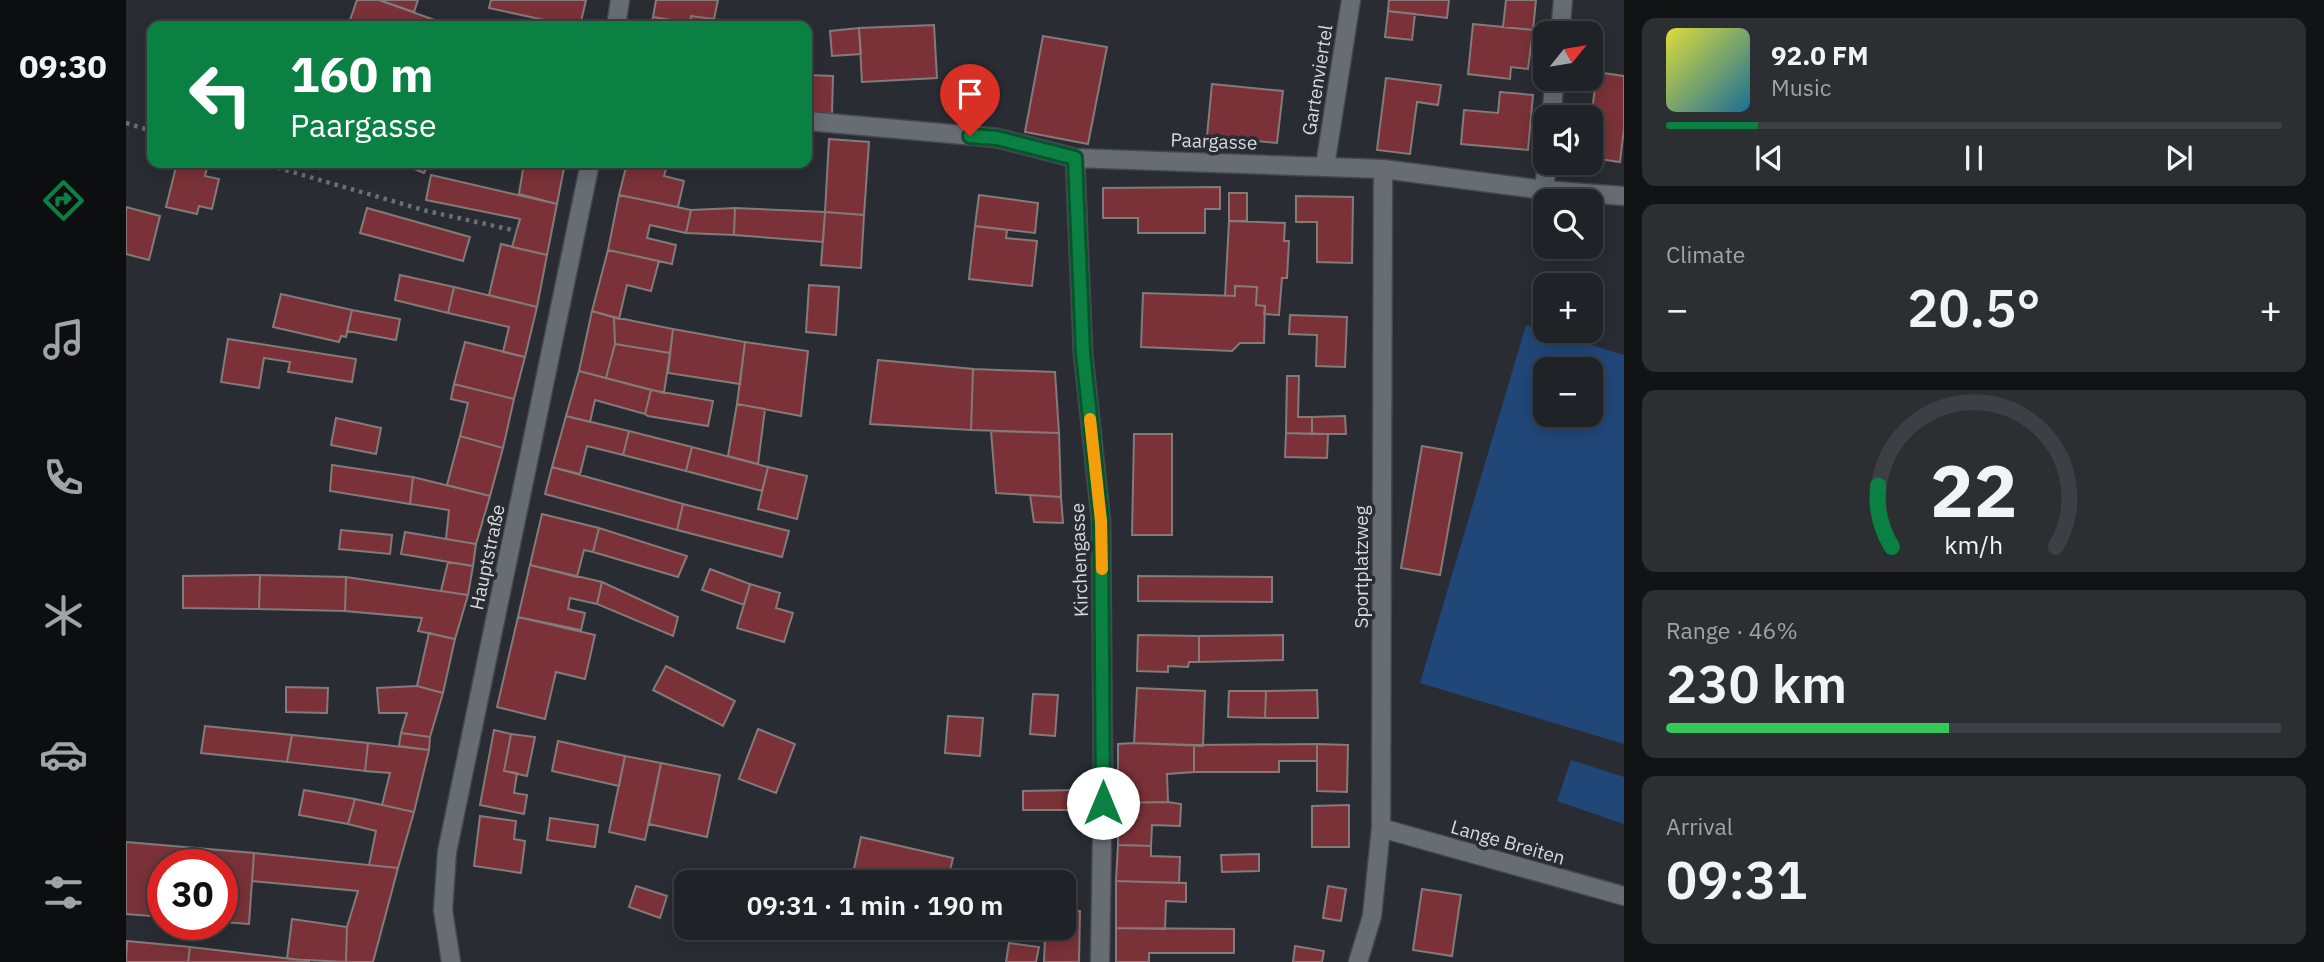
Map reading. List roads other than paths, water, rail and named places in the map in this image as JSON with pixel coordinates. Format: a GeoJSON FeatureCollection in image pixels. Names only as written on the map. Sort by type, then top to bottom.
{"type":"FeatureCollection","features":[{"type":"Feature","properties":{"kind":"street"},"geometry":{"type":"LineString","coordinates":[[617,21],[620,0]]}},
{"type":"Feature","properties":{"kind":"street","name":"Gartenviertel"},"geometry":{"type":"LineString","coordinates":[[1325,166],[1351,0]]}},
{"type":"Feature","properties":{"kind":"street"},"geometry":{"type":"LineString","coordinates":[[1561,21],[1563,0]]}},
{"type":"Feature","properties":{"kind":"street","name":"Paargasse"},"geometry":{"type":"LineString","coordinates":[[812,121],[997,138],[1075,158],[1383,169],[1536,189]]}},
{"type":"Feature","properties":{"kind":"street","name":"Kirchengasse"},"geometry":{"type":"LineString","coordinates":[[1075,158],[1083,353],[1101,521],[1103,776],[1100,962]]}},
{"type":"Feature","properties":{"kind":"street","name":"Hauptstraße"},"geometry":{"type":"LineString","coordinates":[[451,962],[443,910],[447,852],[589,168]]}},
{"type":"Feature","properties":{"kind":"street","name":"Sportplatzweg"},"geometry":{"type":"LineString","coordinates":[[1358,962],[1372,916],[1381,828],[1383,169]]}},
{"type":"Feature","properties":{"kind":"street","name":"Paargasse"},"geometry":{"type":"LineString","coordinates":[[1603,195],[1622,197]]}},
{"type":"Feature","properties":{"kind":"street","name":"Lange Breiten"},"geometry":{"type":"LineString","coordinates":[[1381,828],[1624,896]]}}]}
